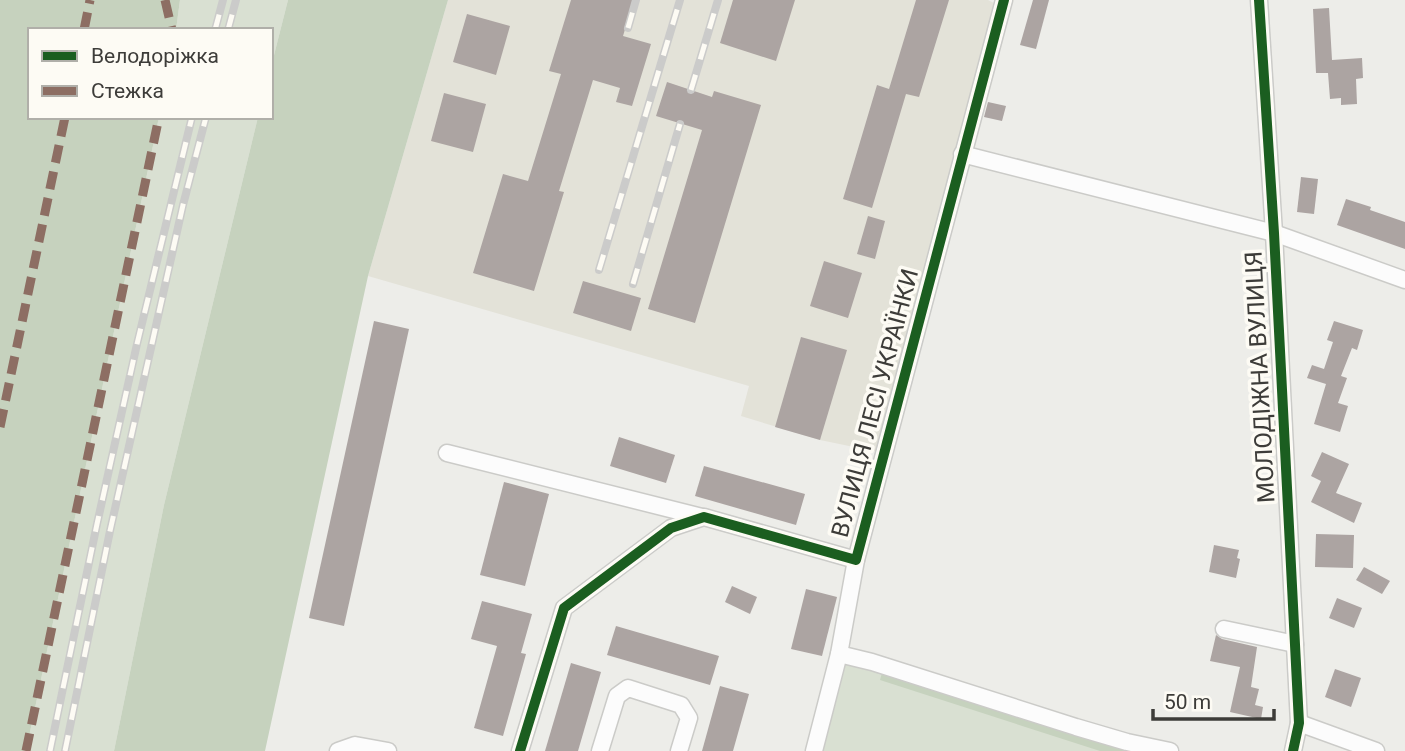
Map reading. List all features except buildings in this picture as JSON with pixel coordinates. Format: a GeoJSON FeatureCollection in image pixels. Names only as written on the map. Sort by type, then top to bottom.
{"type":"FeatureCollection","features":[{"type":"Feature","properties":{"kind":"street","name":"ВУЛИЦЯ ЛЕСІ УКРАЇНКИ"},"geometry":{"type":"LineString","coordinates":[[447,453],[704,517],[856,560],[1004,0]]}},
{"type":"Feature","properties":{"kind":"street","name":"МОЛОДІЖНА ВУЛИЦЯ"},"geometry":{"type":"LineString","coordinates":[[1259,0],[1295,644],[1298,723],[1293,751]]}},
{"type":"Feature","properties":{"kind":"street"},"geometry":{"type":"LineString","coordinates":[[962,154],[1274,233],[1405,279]]}},
{"type":"Feature","properties":{"kind":"street"},"geometry":{"type":"LineString","coordinates":[[520,751],[564,608],[671,528],[704,517]]}},
{"type":"Feature","properties":{"kind":"street"},"geometry":{"type":"LineString","coordinates":[[814,751],[839,653],[856,560]]}},
{"type":"Feature","properties":{"kind":"street"},"geometry":{"type":"LineString","coordinates":[[1224,629],[1295,644]]}},
{"type":"Feature","properties":{"kind":"street"},"geometry":{"type":"LineString","coordinates":[[839,653],[1076,727],[1170,751]]}},
{"type":"Feature","properties":{"kind":"street"},"geometry":{"type":"LineString","coordinates":[[600,751],[617,695],[628,688],[681,705],[689,718],[679,751]]}},
{"type":"Feature","properties":{"kind":"street"},"geometry":{"type":"LineString","coordinates":[[1298,723],[1376,751]]}},
{"type":"Feature","properties":{"kind":"street"},"geometry":{"type":"LineString","coordinates":[[338,751],[355,745],[387,751]]}},
{"type":"Feature","properties":{"kind":"shaded area"},"geometry":{"type":"Polygon","coordinates":[[[180,0],[288,0],[273,59],[273,28],[176,28],[180,0]]]}},
{"type":"Feature","properties":{"kind":"shaded area"},"geometry":{"type":"Polygon","coordinates":[[[448,0],[988,0],[1002,7],[883,453],[820,440],[741,416],[749,386],[368,276],[448,0]]]}},
{"type":"Feature","properties":{"kind":"shaded area"},"geometry":{"type":"Polygon","coordinates":[[[159,119],[258,119],[164,505],[114,751],[26,751],[159,119]]]}},
{"type":"Feature","properties":{"kind":"shaded area"},"geometry":{"type":"Polygon","coordinates":[[[839,654],[1125,751],[814,751],[839,654]]]}},
{"type":"Feature","properties":{"kind":"green space"},"geometry":{"type":"Polygon","coordinates":[[[0,0],[180,0],[176,28],[28,28],[28,119],[159,119],[26,751],[0,751],[0,0]]]}},
{"type":"Feature","properties":{"kind":"green space"},"geometry":{"type":"Polygon","coordinates":[[[288,0],[448,0],[368,276],[265,751],[114,751],[164,505],[258,119],[273,119],[273,59],[288,0]]]}},
{"type":"Feature","properties":{"kind":"green space"},"geometry":{"type":"Polygon","coordinates":[[[884,666],[1127,742],[1125,751],[1100,751],[880,680],[884,666]]]}},
{"type":"Feature","properties":{"kind":"railway"},"geometry":{"type":"LineString","coordinates":[[216,28],[223,0]]}},
{"type":"Feature","properties":{"kind":"railway"},"geometry":{"type":"LineString","coordinates":[[229,28],[236,0]]}},
{"type":"Feature","properties":{"kind":"railway"},"geometry":{"type":"LineString","coordinates":[[628,28],[636,0]]}},
{"type":"Feature","properties":{"kind":"railway"},"geometry":{"type":"LineString","coordinates":[[599,270],[680,0]]}},
{"type":"Feature","properties":{"kind":"railway"},"geometry":{"type":"LineString","coordinates":[[691,90],[718,0]]}},
{"type":"Feature","properties":{"kind":"railway"},"geometry":{"type":"LineString","coordinates":[[50,751],[137,344],[192,119]]}},
{"type":"Feature","properties":{"kind":"railway"},"geometry":{"type":"LineString","coordinates":[[65,751],[110,531],[183,205],[205,119]]}},
{"type":"Feature","properties":{"kind":"railway"},"geometry":{"type":"LineString","coordinates":[[633,284],[680,124]]}},
{"type":"Feature","properties":{"kind":"marked path"},"geometry":{"type":"LineString","coordinates":[[84,28],[90,0]]}},
{"type":"Feature","properties":{"kind":"marked path"},"geometry":{"type":"LineString","coordinates":[[165,0],[172,28]]}},
{"type":"Feature","properties":{"kind":"marked path"},"geometry":{"type":"LineString","coordinates":[[0,427],[65,119]]}},
{"type":"Feature","properties":{"kind":"marked path"},"geometry":{"type":"LineString","coordinates":[[26,751],[159,119]]}},
{"type":"Feature","properties":{"kind":"cycle path"},"geometry":{"type":"LineString","coordinates":[[520,751],[564,608],[671,528],[704,517],[856,560],[1004,0]]}},
{"type":"Feature","properties":{"kind":"cycle path"},"geometry":{"type":"LineString","coordinates":[[1259,0],[1274,233],[1299,723],[1293,751]]}}]}
